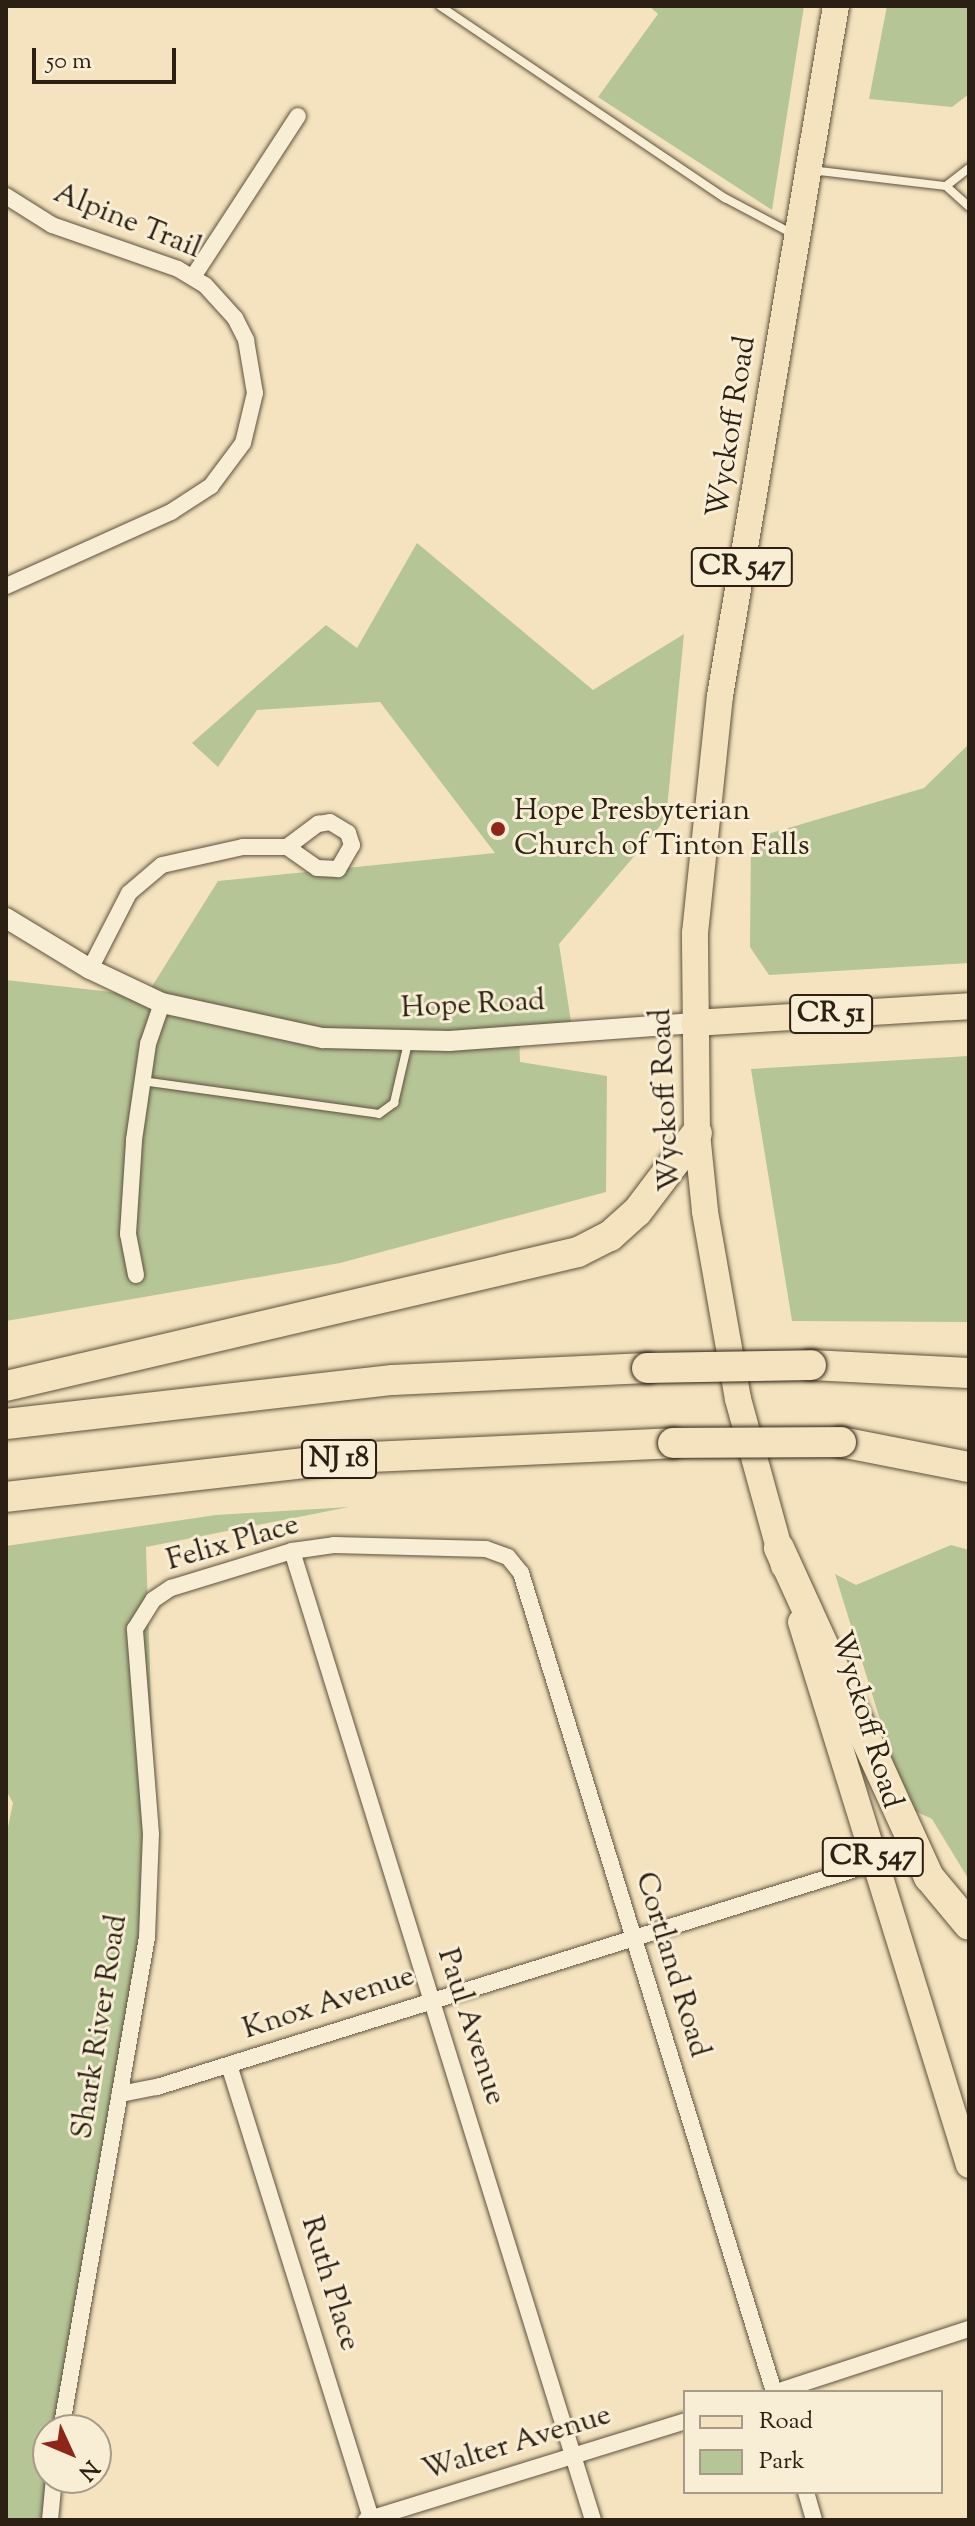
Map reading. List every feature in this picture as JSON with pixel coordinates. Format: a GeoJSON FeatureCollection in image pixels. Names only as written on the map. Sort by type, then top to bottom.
{"type":"FeatureCollection","features":[{"type":"Feature","properties":{"kind":"highway"},"geometry":{"type":"LineString","coordinates":[[6,1386],[578,1252],[610,1236],[637,1212],[697,1133]]}},
{"type":"Feature","properties":{"kind":"highway"},"geometry":{"type":"LineString","coordinates":[[6,1424],[379,1382],[647,1368],[811,1365],[969,1373]]}},
{"type":"Feature","properties":{"kind":"highway","name":"NJ 18"},"geometry":{"type":"LineString","coordinates":[[6,1497],[347,1458],[673,1443],[841,1442],[871,1447],[969,1447]]}},
{"type":"Feature","properties":{"kind":"highway"},"geometry":{"type":"LineString","coordinates":[[871,1447],[969,1467]]}},
{"type":"Feature","properties":{"kind":"highway"},"geometry":{"type":"LineString","coordinates":[[779,1548],[929,1877],[969,1925]]}},
{"type":"Feature","properties":{"kind":"main road","name":"Wyckoff Road"},"geometry":{"type":"LineString","coordinates":[[836,6],[705,801],[694,1023],[697,1133],[738,1399],[779,1548],[969,2165]]}},
{"type":"Feature","properties":{"kind":"main road","name":"Hope Road"},"geometry":{"type":"LineString","coordinates":[[694,1023],[969,1006]]}},
{"type":"Feature","properties":{"kind":"street"},"geometry":{"type":"LineString","coordinates":[[193,277],[298,116]]}},
{"type":"Feature","properties":{"kind":"street","name":"Alpine Trail"},"geometry":{"type":"LineString","coordinates":[[6,196],[68,232],[193,277],[235,318],[254,369],[249,427],[229,467],[171,512],[6,586]]}},
{"type":"Feature","properties":{"kind":"street"},"geometry":{"type":"LineString","coordinates":[[90,969],[129,893],[162,865],[243,847],[287,847]]}},
{"type":"Feature","properties":{"kind":"street","name":"Hope Road"},"geometry":{"type":"LineString","coordinates":[[6,918],[90,969],[162,1003],[277,1031],[409,1042],[694,1023]]}},
{"type":"Feature","properties":{"kind":"street"},"geometry":{"type":"LineString","coordinates":[[136,1275],[128,1234],[142,1081],[162,1003]]}},
{"type":"Feature","properties":{"kind":"street","name":"Felix Place"},"geometry":{"type":"LineString","coordinates":[[135,1629],[153,1600],[171,1588],[292,1551],[334,1545],[486,1549],[508,1557]]}},
{"type":"Feature","properties":{"kind":"street","name":"Paul Avenue"},"geometry":{"type":"LineString","coordinates":[[292,1551],[593,2520]]}},
{"type":"Feature","properties":{"kind":"street","name":"Cortland Road"},"geometry":{"type":"LineString","coordinates":[[508,1557],[521,1573],[774,2390]]}},
{"type":"Feature","properties":{"kind":"street","name":"Shark River Road"},"geometry":{"type":"LineString","coordinates":[[64,2414],[120,2094],[151,1892],[135,1629]]}},
{"type":"Feature","properties":{"kind":"street","name":"Knox Avenue"},"geometry":{"type":"LineString","coordinates":[[120,2094],[229,2065],[875,1863]]}},
{"type":"Feature","properties":{"kind":"street","name":"Ruth Place"},"geometry":{"type":"LineString","coordinates":[[229,2065],[370,2519]]}},
{"type":"Feature","properties":{"kind":"street"},"geometry":{"type":"LineString","coordinates":[[781,2390],[969,2329]]}},
{"type":"Feature","properties":{"kind":"street","name":"Walter Avenue"},"geometry":{"type":"LineString","coordinates":[[370,2519],[683,2422]]}},
{"type":"Feature","properties":{"kind":"street"},"geometry":{"type":"LineString","coordinates":[[50,2520],[52,2494]]}},
{"type":"Feature","properties":{"kind":"street"},"geometry":{"type":"LineString","coordinates":[[807,2494],[814,2520]]}},
{"type":"Feature","properties":{"kind":"lane"},"geometry":{"type":"LineString","coordinates":[[440,6],[725,198],[796,235]]}},
{"type":"Feature","properties":{"kind":"lane"},"geometry":{"type":"LineString","coordinates":[[946,186],[969,168]]}},
{"type":"Feature","properties":{"kind":"lane"},"geometry":{"type":"LineString","coordinates":[[807,169],[946,186],[969,207]]}},
{"type":"Feature","properties":{"kind":"lane"},"geometry":{"type":"LineString","coordinates":[[142,1081],[379,1114],[394,1103],[409,1042]]}},
{"type":"Feature","properties":{"kind":"green space"},"geometry":{"type":"Polygon","coordinates":[[[649,6],[804,6],[772,210],[598,97],[658,14],[649,6]]]}},
{"type":"Feature","properties":{"kind":"green space"},"geometry":{"type":"Polygon","coordinates":[[[887,6],[969,6],[969,94],[952,107],[869,99],[887,6]]]}},
{"type":"Feature","properties":{"kind":"green space"},"geometry":{"type":"Polygon","coordinates":[[[417,543],[593,690],[684,634],[666,819],[559,944],[572,1028],[519,1036],[520,1062],[607,1076],[606,1192],[340,1263],[6,1321],[6,980],[146,996],[218,881],[495,853],[380,702],[257,710],[218,767],[192,743],[326,625],[357,648],[417,543]]]}},
{"type":"Feature","properties":{"kind":"green space"},"geometry":{"type":"Polygon","coordinates":[[[969,744],[969,963],[769,975],[750,947],[751,839],[924,788],[969,744]]]}},
{"type":"Feature","properties":{"kind":"green space"},"geometry":{"type":"Polygon","coordinates":[[[969,1056],[969,1322],[792,1321],[751,1069],[969,1056]]]}},
{"type":"Feature","properties":{"kind":"green space"},"geometry":{"type":"Polygon","coordinates":[[[349,1507],[146,1547],[156,1856],[65,2414],[32,2414],[32,2494],[48,2494],[48,2520],[6,2520],[6,1837],[13,1803],[6,1790],[6,1546],[216,1515],[349,1507]]]}},
{"type":"Feature","properties":{"kind":"green space"},"geometry":{"type":"Polygon","coordinates":[[[951,1545],[969,1550],[969,1880],[932,1819],[907,1807],[835,1574],[856,1585],[951,1545]]]}},
{"type":"Feature","properties":{"kind":"place","name":"Hope Presbyterian Church of Tinton Falls"},"geometry":{"type":"Point","coordinates":[498,829]}}]}
